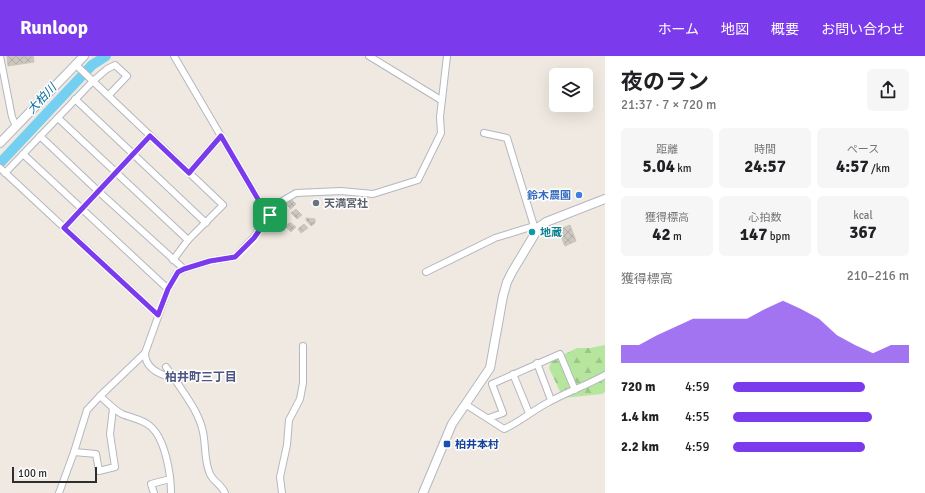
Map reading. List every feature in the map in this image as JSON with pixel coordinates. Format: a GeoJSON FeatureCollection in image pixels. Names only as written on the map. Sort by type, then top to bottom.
{"type":"FeatureCollection","features":[{"type":"Feature","properties":{"kind":"street"},"geometry":{"type":"LineString","coordinates":[[0,56],[12,117],[16,126]]}},
{"type":"Feature","properties":{"kind":"street"},"geometry":{"type":"LineString","coordinates":[[0,143],[77,66],[84,56]]}},
{"type":"Feature","properties":{"kind":"street"},"geometry":{"type":"LineString","coordinates":[[174,56],[262,206],[278,226]]}},
{"type":"Feature","properties":{"kind":"street"},"geometry":{"type":"LineString","coordinates":[[369,56],[441,100]]}},
{"type":"Feature","properties":{"kind":"street"},"geometry":{"type":"LineString","coordinates":[[174,378],[165,376],[154,370],[145,360],[145,353],[168,289],[178,272],[210,261],[235,257],[254,238],[279,203],[296,193],[341,192],[373,194],[418,180],[441,133],[441,100],[447,56]]}},
{"type":"Feature","properties":{"kind":"street"},"geometry":{"type":"LineString","coordinates":[[77,66],[223,205],[188,240],[173,260]]}},
{"type":"Feature","properties":{"kind":"street"},"geometry":{"type":"LineString","coordinates":[[109,96],[127,76],[114,66],[91,79],[58,118],[23,154],[3,171],[158,315]]}},
{"type":"Feature","properties":{"kind":"street"},"geometry":{"type":"LineString","coordinates":[[75,99],[206,223]]}},
{"type":"Feature","properties":{"kind":"street"},"geometry":{"type":"LineString","coordinates":[[58,118],[188,240]]}},
{"type":"Feature","properties":{"kind":"street"},"geometry":{"type":"LineString","coordinates":[[423,493],[452,424],[490,368],[503,296],[507,282],[537,227],[507,138],[484,134]]}},
{"type":"Feature","properties":{"kind":"street"},"geometry":{"type":"LineString","coordinates":[[40,136],[184,269]]}},
{"type":"Feature","properties":{"kind":"street"},"geometry":{"type":"LineString","coordinates":[[64,228],[150,136]]}},
{"type":"Feature","properties":{"kind":"street"},"geometry":{"type":"LineString","coordinates":[[189,173],[221,136]]}},
{"type":"Feature","properties":{"kind":"street"},"geometry":{"type":"LineString","coordinates":[[23,154],[168,289]]}},
{"type":"Feature","properties":{"kind":"street"},"geometry":{"type":"LineString","coordinates":[[426,272],[495,238],[537,227],[605,199]]}},
{"type":"Feature","properties":{"kind":"street"},"geometry":{"type":"LineString","coordinates":[[282,493],[280,477],[289,420],[300,399],[303,383],[303,346]]}},
{"type":"Feature","properties":{"kind":"street"},"geometry":{"type":"LineString","coordinates":[[59,493],[87,410],[145,353]]}},
{"type":"Feature","properties":{"kind":"street"},"geometry":{"type":"LineString","coordinates":[[488,418],[503,413],[492,384],[560,354],[575,390]]}},
{"type":"Feature","properties":{"kind":"street"},"geometry":{"type":"LineString","coordinates":[[537,363],[551,400]]}},
{"type":"Feature","properties":{"kind":"street"},"geometry":{"type":"LineString","coordinates":[[166,367],[196,413],[202,428],[207,465],[211,477],[222,486],[225,493]]}},
{"type":"Feature","properties":{"kind":"street"},"geometry":{"type":"LineString","coordinates":[[513,374],[529,413]]}},
{"type":"Feature","properties":{"kind":"street"},"geometry":{"type":"LineString","coordinates":[[465,404],[504,429],[517,423],[529,413],[551,400],[605,375]]}},
{"type":"Feature","properties":{"kind":"street"},"geometry":{"type":"LineString","coordinates":[[100,396],[122,414],[150,425],[158,433],[165,454],[170,479],[170,493]]}},
{"type":"Feature","properties":{"kind":"street"},"geometry":{"type":"LineString","coordinates":[[74,452],[96,454],[99,471],[115,467],[110,434],[113,408]]}},
{"type":"Feature","properties":{"kind":"street"},"geometry":{"type":"LineString","coordinates":[[154,493],[152,484],[170,479]]}},
{"type":"Feature","properties":{"kind":"green space"},"geometry":{"type":"Polygon","coordinates":[[[605,345],[605,392],[602,394],[563,398],[549,368],[552,360],[577,348],[590,348],[605,345]]]}},
{"type":"Feature","properties":{"kind":"building"},"geometry":{"type":"Polygon","coordinates":[[[7,56],[33,56],[34,62],[8,66],[7,56]]]}},
{"type":"Feature","properties":{"kind":"building"},"geometry":{"type":"Polygon","coordinates":[[[291,199],[296,204],[291,209],[286,204],[291,199]]]}},
{"type":"Feature","properties":{"kind":"building"},"geometry":{"type":"Polygon","coordinates":[[[316,200],[319,203],[316,206],[313,203],[316,200]]]}},
{"type":"Feature","properties":{"kind":"building"},"geometry":{"type":"Polygon","coordinates":[[[296,209],[302,215],[297,219],[291,213],[296,209]]]}},
{"type":"Feature","properties":{"kind":"building"},"geometry":{"type":"Polygon","coordinates":[[[278,211],[286,219],[282,223],[278,219],[279,216],[278,215],[276,217],[275,215],[278,211]]]}},
{"type":"Feature","properties":{"kind":"building"},"geometry":{"type":"Polygon","coordinates":[[[306,218],[315,219],[315,223],[311,226],[306,218]]]}},
{"type":"Feature","properties":{"kind":"building"},"geometry":{"type":"Polygon","coordinates":[[[289,223],[296,227],[291,232],[286,227],[289,223]]]}},
{"type":"Feature","properties":{"kind":"building"},"geometry":{"type":"Polygon","coordinates":[[[304,224],[308,228],[301,233],[298,229],[304,224]]]}},
{"type":"Feature","properties":{"kind":"building"},"geometry":{"type":"Polygon","coordinates":[[[570,225],[576,241],[565,246],[558,230],[570,225]]]}},
{"type":"Feature","properties":{"kind":"waterway","name":"大柏川"},"geometry":{"type":"LineString","coordinates":[[0,163],[92,65],[106,56]]}},
{"type":"Feature","properties":{"kind":"place","name":"鈴木農園"},"geometry":{"type":"Point","coordinates":[579,195]}},
{"type":"Feature","properties":{"kind":"place","name":"天満宮社"},"geometry":{"type":"Point","coordinates":[316,203]}},
{"type":"Feature","properties":{"kind":"place","name":"地蔵"},"geometry":{"type":"Point","coordinates":[532,232]}},
{"type":"Feature","properties":{"kind":"place","name":"柏井本村"},"geometry":{"type":"Point","coordinates":[447,444]}},
{"type":"Feature","properties":{"kind":"district","name":"柏井町三丁目"},"geometry":{"type":"Point","coordinates":[201,377]}},
{"type":"Feature","properties":{"kind":"route"},"geometry":{"type":"LineString","coordinates":[[150,136],[189,173],[221,136],[262,206],[270,215],[254,238],[235,257],[210,261],[178,272],[168,289],[158,315],[64,228],[150,136]]}}]}
